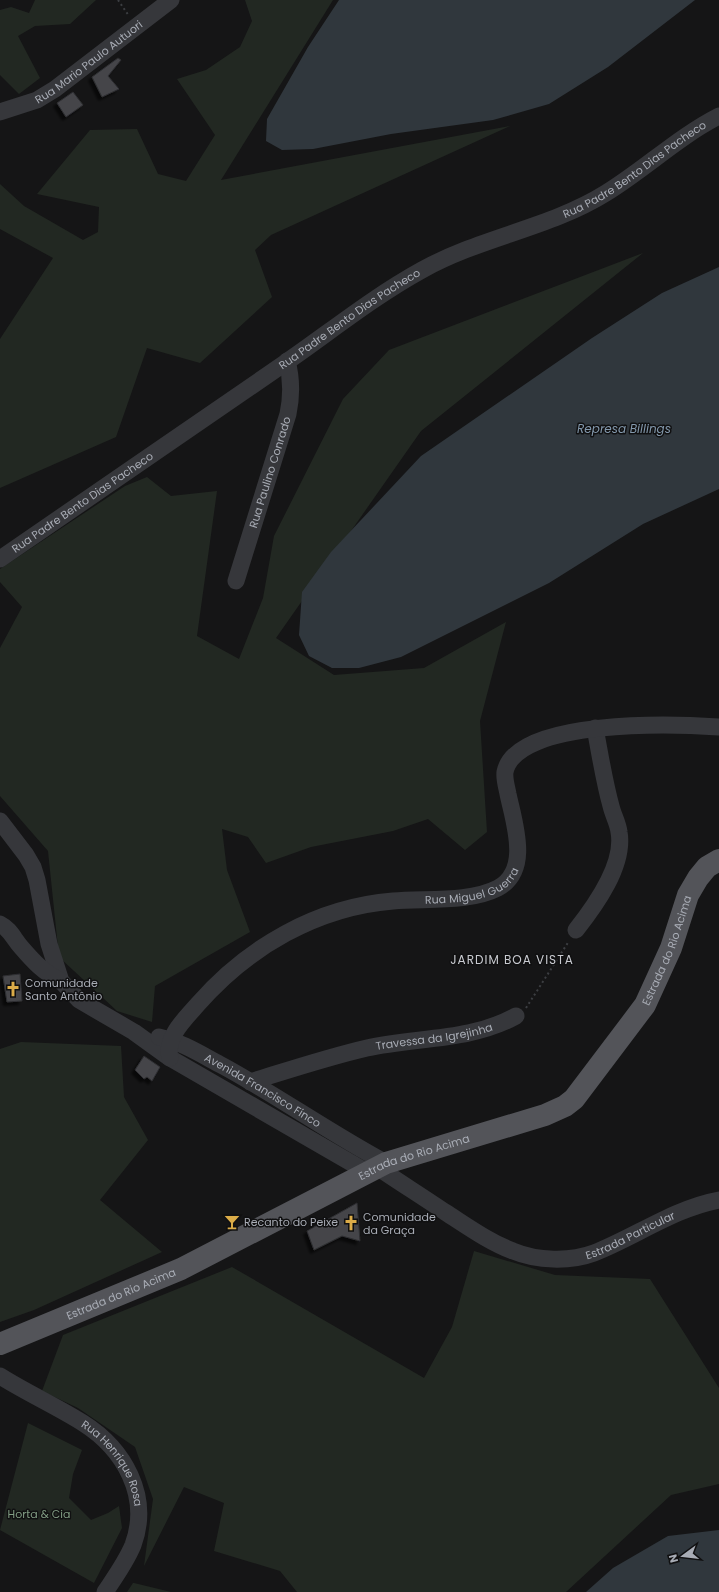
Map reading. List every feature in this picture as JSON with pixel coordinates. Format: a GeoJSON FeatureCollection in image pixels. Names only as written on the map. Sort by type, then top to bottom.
{"type":"FeatureCollection","features":[{"type":"Feature","properties":{"kind":"main road","name":"Estrada do Rio Acima"},"geometry":{"type":"LineString","coordinates":[[0,1344],[181,1269],[264,1227],[376,1167],[545,1115],[565,1106],[574,1099],[645,1005],[671,948],[688,894],[707,867],[719,860]]}},
{"type":"Feature","properties":{"kind":"street","name":"Rua Mario Paulo Autuori"},"geometry":{"type":"LineString","coordinates":[[0,112],[37,100],[54,90],[171,0]]}},
{"type":"Feature","properties":{"kind":"street","name":"Rua Padre Bento Dias Pacheco"},"geometry":{"type":"LineString","coordinates":[[0,559],[287,361],[354,311],[421,270],[474,245],[558,217],[585,205],[607,193],[670,146],[719,116]]}},
{"type":"Feature","properties":{"kind":"street","name":"Rua Paulino Conrado"},"geometry":{"type":"LineString","coordinates":[[236,581],[288,414],[292,394],[291,377],[287,361]]}},
{"type":"Feature","properties":{"kind":"street","name":"Rua Miguel Guerra"},"geometry":{"type":"LineString","coordinates":[[170,1040],[207,994],[229,973],[266,944],[297,926],[339,912],[374,904],[462,897],[486,892],[503,884],[509,879],[518,858],[518,843],[505,780],[505,772],[510,762],[520,750],[538,740],[595,728],[652,725],[719,727]]}},
{"type":"Feature","properties":{"kind":"street"},"geometry":{"type":"LineString","coordinates":[[576,930],[592,910],[606,888],[616,863],[619,844],[620,832],[611,805],[595,728]]}},
{"type":"Feature","properties":{"kind":"street","name":"Avenida Francisco Finco"},"geometry":{"type":"LineString","coordinates":[[0,821],[26,855],[33,867],[37,880],[49,944],[60,981],[79,1000],[134,1032],[170,1058],[376,1167]]}},
{"type":"Feature","properties":{"kind":"street"},"geometry":{"type":"LineString","coordinates":[[0,924],[11,932],[36,964],[49,976],[60,981]]}},
{"type":"Feature","properties":{"kind":"street","name":"Travessa da Igrejinha"},"geometry":{"type":"LineString","coordinates":[[250,1082],[368,1048],[469,1032],[506,1021],[516,1016]]}},
{"type":"Feature","properties":{"kind":"street","name":"Avenida Francisco Finco"},"geometry":{"type":"LineString","coordinates":[[134,1032],[170,1040],[250,1082],[465,1225],[501,1246],[513,1251],[540,1257]]}},
{"type":"Feature","properties":{"kind":"street"},"geometry":{"type":"LineString","coordinates":[[170,1040],[170,1058]]}},
{"type":"Feature","properties":{"kind":"street","name":"Estrada Particular"},"geometry":{"type":"LineString","coordinates":[[540,1257],[566,1258],[593,1253],[696,1206],[719,1200]]}},
{"type":"Feature","properties":{"kind":"street","name":"Rua Henrique Rosa"},"geometry":{"type":"LineString","coordinates":[[0,1376],[83,1423],[102,1437],[116,1451],[128,1469],[134,1482],[137,1498],[138,1526],[133,1544],[122,1568],[105,1592]]}},
{"type":"Feature","properties":{"kind":"path"},"geometry":{"type":"LineString","coordinates":[[118,0],[136,26]]}},
{"type":"Feature","properties":{"kind":"path"},"geometry":{"type":"LineString","coordinates":[[516,1016],[531,1002],[576,930]]}},
{"type":"Feature","properties":{"kind":"green space"},"geometry":{"type":"Polygon","coordinates":[[[35,0],[96,0],[70,24],[35,26],[18,36],[40,78],[19,94],[0,75],[0,10],[11,7],[29,13],[35,0]]]}},
{"type":"Feature","properties":{"kind":"green space"},"geometry":{"type":"Polygon","coordinates":[[[245,0],[333,0],[221,180],[510,126],[271,235],[255,250],[272,297],[200,363],[147,348],[116,437],[0,488],[0,339],[53,258],[0,229],[0,184],[24,206],[83,240],[98,232],[99,207],[37,194],[90,130],[137,129],[158,174],[186,181],[215,135],[177,79],[206,70],[240,47],[252,21],[245,0]]]}},
{"type":"Feature","properties":{"kind":"green space"},"geometry":{"type":"Polygon","coordinates":[[[643,253],[421,431],[276,638],[334,675],[424,668],[506,622],[480,721],[487,832],[465,850],[428,819],[393,831],[311,847],[266,863],[248,837],[222,829],[227,870],[250,932],[155,986],[152,1022],[117,1011],[59,957],[48,851],[0,796],[0,648],[22,607],[0,582],[0,569],[125,486],[147,477],[171,496],[217,491],[197,636],[239,659],[263,598],[274,536],[343,399],[389,350],[643,253]]]}},
{"type":"Feature","properties":{"kind":"green space"},"geometry":{"type":"Polygon","coordinates":[[[21,1042],[121,1046],[124,1097],[148,1140],[100,1200],[162,1252],[34,1310],[0,1322],[0,1049],[21,1042]]]}},
{"type":"Feature","properties":{"kind":"green space"},"geometry":{"type":"Polygon","coordinates":[[[474,1251],[555,1275],[650,1279],[719,1388],[719,1484],[671,1495],[566,1592],[297,1592],[280,1571],[214,1551],[224,1503],[184,1487],[144,1566],[153,1499],[135,1447],[78,1408],[42,1391],[63,1335],[232,1267],[424,1378],[452,1327],[474,1251]]]}},
{"type":"Feature","properties":{"kind":"green space","name":"Horta & Cia"},"geometry":{"type":"Polygon","coordinates":[[[28,1423],[82,1450],[73,1474],[69,1498],[91,1520],[108,1513],[119,1506],[122,1528],[94,1583],[0,1530],[28,1423]]]}},
{"type":"Feature","properties":{"kind":"green space"},"geometry":{"type":"Polygon","coordinates":[[[134,1583],[171,1592],[127,1592],[134,1583]]]}},
{"type":"Feature","properties":{"kind":"water"},"geometry":{"type":"Polygon","coordinates":[[[339,0],[695,0],[608,67],[549,104],[493,120],[391,134],[313,149],[282,150],[266,141],[267,119],[308,47],[339,0]]]}},
{"type":"Feature","properties":{"kind":"water","name":"Represa Billings"},"geometry":{"type":"Polygon","coordinates":[[[719,267],[719,489],[643,524],[549,583],[401,657],[359,668],[332,668],[309,656],[299,635],[302,592],[331,552],[421,456],[592,338],[662,293],[719,267]]]}},
{"type":"Feature","properties":{"kind":"water"},"geometry":{"type":"Polygon","coordinates":[[[719,1530],[719,1592],[586,1592],[613,1568],[668,1536],[719,1530]]]}},
{"type":"Feature","properties":{"kind":"building"},"geometry":{"type":"Polygon","coordinates":[[[118,58],[121,60],[108,76],[119,89],[102,97],[92,77],[118,58]]]}},
{"type":"Feature","properties":{"kind":"building"},"geometry":{"type":"Polygon","coordinates":[[[73,92],[83,105],[66,117],[57,103],[73,92]]]}},
{"type":"Feature","properties":{"kind":"building","name":"Comunidade Santo Antônio"},"geometry":{"type":"Polygon","coordinates":[[[20,974],[22,1001],[7,1002],[3,976],[20,974]]]}},
{"type":"Feature","properties":{"kind":"building"},"geometry":{"type":"Polygon","coordinates":[[[144,1056],[160,1067],[152,1081],[147,1077],[144,1079],[135,1070],[144,1056]]]}},
{"type":"Feature","properties":{"kind":"building"},"geometry":{"type":"Polygon","coordinates":[[[357,1203],[360,1241],[342,1236],[314,1250],[307,1231],[357,1203]]]}},
{"type":"Feature","properties":{"kind":"place","name":"Comunidade Santo Antônio"},"geometry":{"type":"Point","coordinates":[13,989]}},
{"type":"Feature","properties":{"kind":"place","name":"Recanto do Peixe"},"geometry":{"type":"Point","coordinates":[232,1222]}},
{"type":"Feature","properties":{"kind":"place","name":"Comunidade da Graça"},"geometry":{"type":"Point","coordinates":[351,1223]}},
{"type":"Feature","properties":{"kind":"district","name":"JARDIM BOA VISTA"},"geometry":{"type":"Point","coordinates":[512,960]}}]}
